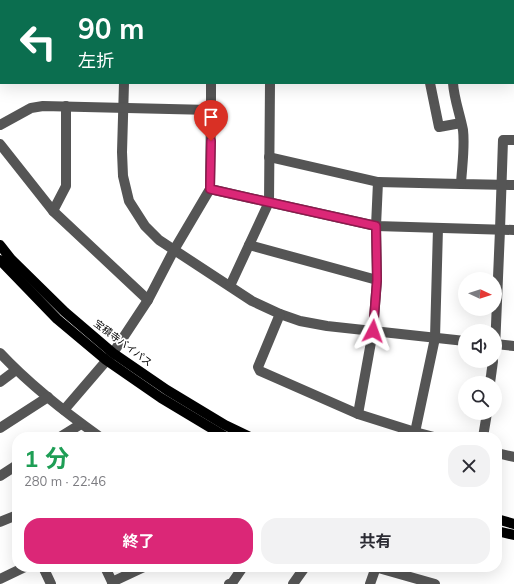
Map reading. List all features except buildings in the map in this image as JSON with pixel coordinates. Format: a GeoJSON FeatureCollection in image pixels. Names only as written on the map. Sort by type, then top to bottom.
{"type":"FeatureCollection","features":[{"type":"Feature","properties":{"kind":"main road","name":"宝積寺バイパス"},"geometry":{"type":"LineString","coordinates":[[0,245],[11,259],[110,356],[161,398],[218,432]]}},
{"type":"Feature","properties":{"kind":"main road","name":"宝積寺バイパス"},"geometry":{"type":"LineString","coordinates":[[0,260],[57,319],[110,356],[240,432]]}},
{"type":"Feature","properties":{"kind":"main road"},"geometry":{"type":"LineString","coordinates":[[502,520],[514,524]]}},
{"type":"Feature","properties":{"kind":"main road"},"geometry":{"type":"LineString","coordinates":[[502,532],[514,535]]}},
{"type":"Feature","properties":{"kind":"street"},"geometry":{"type":"LineString","coordinates":[[124,84],[122,152],[123,176],[129,201],[145,226],[159,240],[252,301],[280,314],[300,321],[327,326],[458,340]]}},
{"type":"Feature","properties":{"kind":"street"},"geometry":{"type":"LineString","coordinates":[[64,410],[110,356],[148,300],[174,250],[210,189],[211,84]]}},
{"type":"Feature","properties":{"kind":"street"},"geometry":{"type":"LineString","coordinates":[[230,286],[269,202],[270,84]]}},
{"type":"Feature","properties":{"kind":"street"},"geometry":{"type":"LineString","coordinates":[[430,84],[438,127],[461,122]]}},
{"type":"Feature","properties":{"kind":"street"},"geometry":{"type":"LineString","coordinates":[[453,84],[461,122],[464,148],[461,184]]}},
{"type":"Feature","properties":{"kind":"street"},"geometry":{"type":"LineString","coordinates":[[0,125],[30,108],[43,106],[211,110]]}},
{"type":"Feature","properties":{"kind":"street"},"geometry":{"type":"LineString","coordinates":[[53,211],[66,186],[66,106]]}},
{"type":"Feature","properties":{"kind":"street"},"geometry":{"type":"LineString","coordinates":[[496,324],[503,140],[514,140]]}},
{"type":"Feature","properties":{"kind":"street"},"geometry":{"type":"LineString","coordinates":[[0,144],[53,211],[148,300]]}},
{"type":"Feature","properties":{"kind":"street"},"geometry":{"type":"LineString","coordinates":[[269,157],[378,182],[514,185]]}},
{"type":"Feature","properties":{"kind":"street"},"geometry":{"type":"LineString","coordinates":[[358,414],[373,331],[377,280],[376,226],[378,182]]}},
{"type":"Feature","properties":{"kind":"street"},"geometry":{"type":"LineString","coordinates":[[210,189],[376,226],[514,230]]}},
{"type":"Feature","properties":{"kind":"street"},"geometry":{"type":"LineString","coordinates":[[416,432],[435,338],[438,228]]}},
{"type":"Feature","properties":{"kind":"street"},"geometry":{"type":"LineString","coordinates":[[249,245],[377,280]]}},
{"type":"Feature","properties":{"kind":"street"},"geometry":{"type":"LineString","coordinates":[[280,314],[258,367],[260,371],[358,414],[407,432]]}},
{"type":"Feature","properties":{"kind":"street"},"geometry":{"type":"LineString","coordinates":[[502,346],[514,346]]}},
{"type":"Feature","properties":{"kind":"street"},"geometry":{"type":"LineString","coordinates":[[0,353],[16,370],[93,432]]}},
{"type":"Feature","properties":{"kind":"street"},"geometry":{"type":"LineString","coordinates":[[0,382],[16,370]]}},
{"type":"Feature","properties":{"kind":"street"},"geometry":{"type":"LineString","coordinates":[[0,428],[48,397]]}},
{"type":"Feature","properties":{"kind":"street"},"geometry":{"type":"LineString","coordinates":[[484,432],[485,420]]}},
{"type":"Feature","properties":{"kind":"street"},"geometry":{"type":"LineString","coordinates":[[68,432],[81,424]]}},
{"type":"Feature","properties":{"kind":"street"},"geometry":{"type":"LineString","coordinates":[[502,454],[514,457]]}},
{"type":"Feature","properties":{"kind":"street"},"geometry":{"type":"LineString","coordinates":[[0,476],[12,468]]}},
{"type":"Feature","properties":{"kind":"street"},"geometry":{"type":"LineString","coordinates":[[0,522],[12,517]]}},
{"type":"Feature","properties":{"kind":"street"},"geometry":{"type":"LineString","coordinates":[[0,579],[15,572]]}},
{"type":"Feature","properties":{"kind":"street"},"geometry":{"type":"LineString","coordinates":[[45,572],[51,584]]}},
{"type":"Feature","properties":{"kind":"street"},"geometry":{"type":"LineString","coordinates":[[108,572],[113,583],[134,572]]}},
{"type":"Feature","properties":{"kind":"street"},"geometry":{"type":"LineString","coordinates":[[229,584],[232,583],[240,572]]}},
{"type":"Feature","properties":{"kind":"street"},"geometry":{"type":"LineString","coordinates":[[293,584],[301,572]]}},
{"type":"Feature","properties":{"kind":"street"},"geometry":{"type":"LineString","coordinates":[[370,584],[374,572]]}},
{"type":"Feature","properties":{"kind":"street"},"geometry":{"type":"LineString","coordinates":[[392,572],[434,584]]}},
{"type":"Feature","properties":{"kind":"route"},"geometry":{"type":"LineString","coordinates":[[211,141],[210,189],[376,226],[377,280],[373,331]]}}]}
